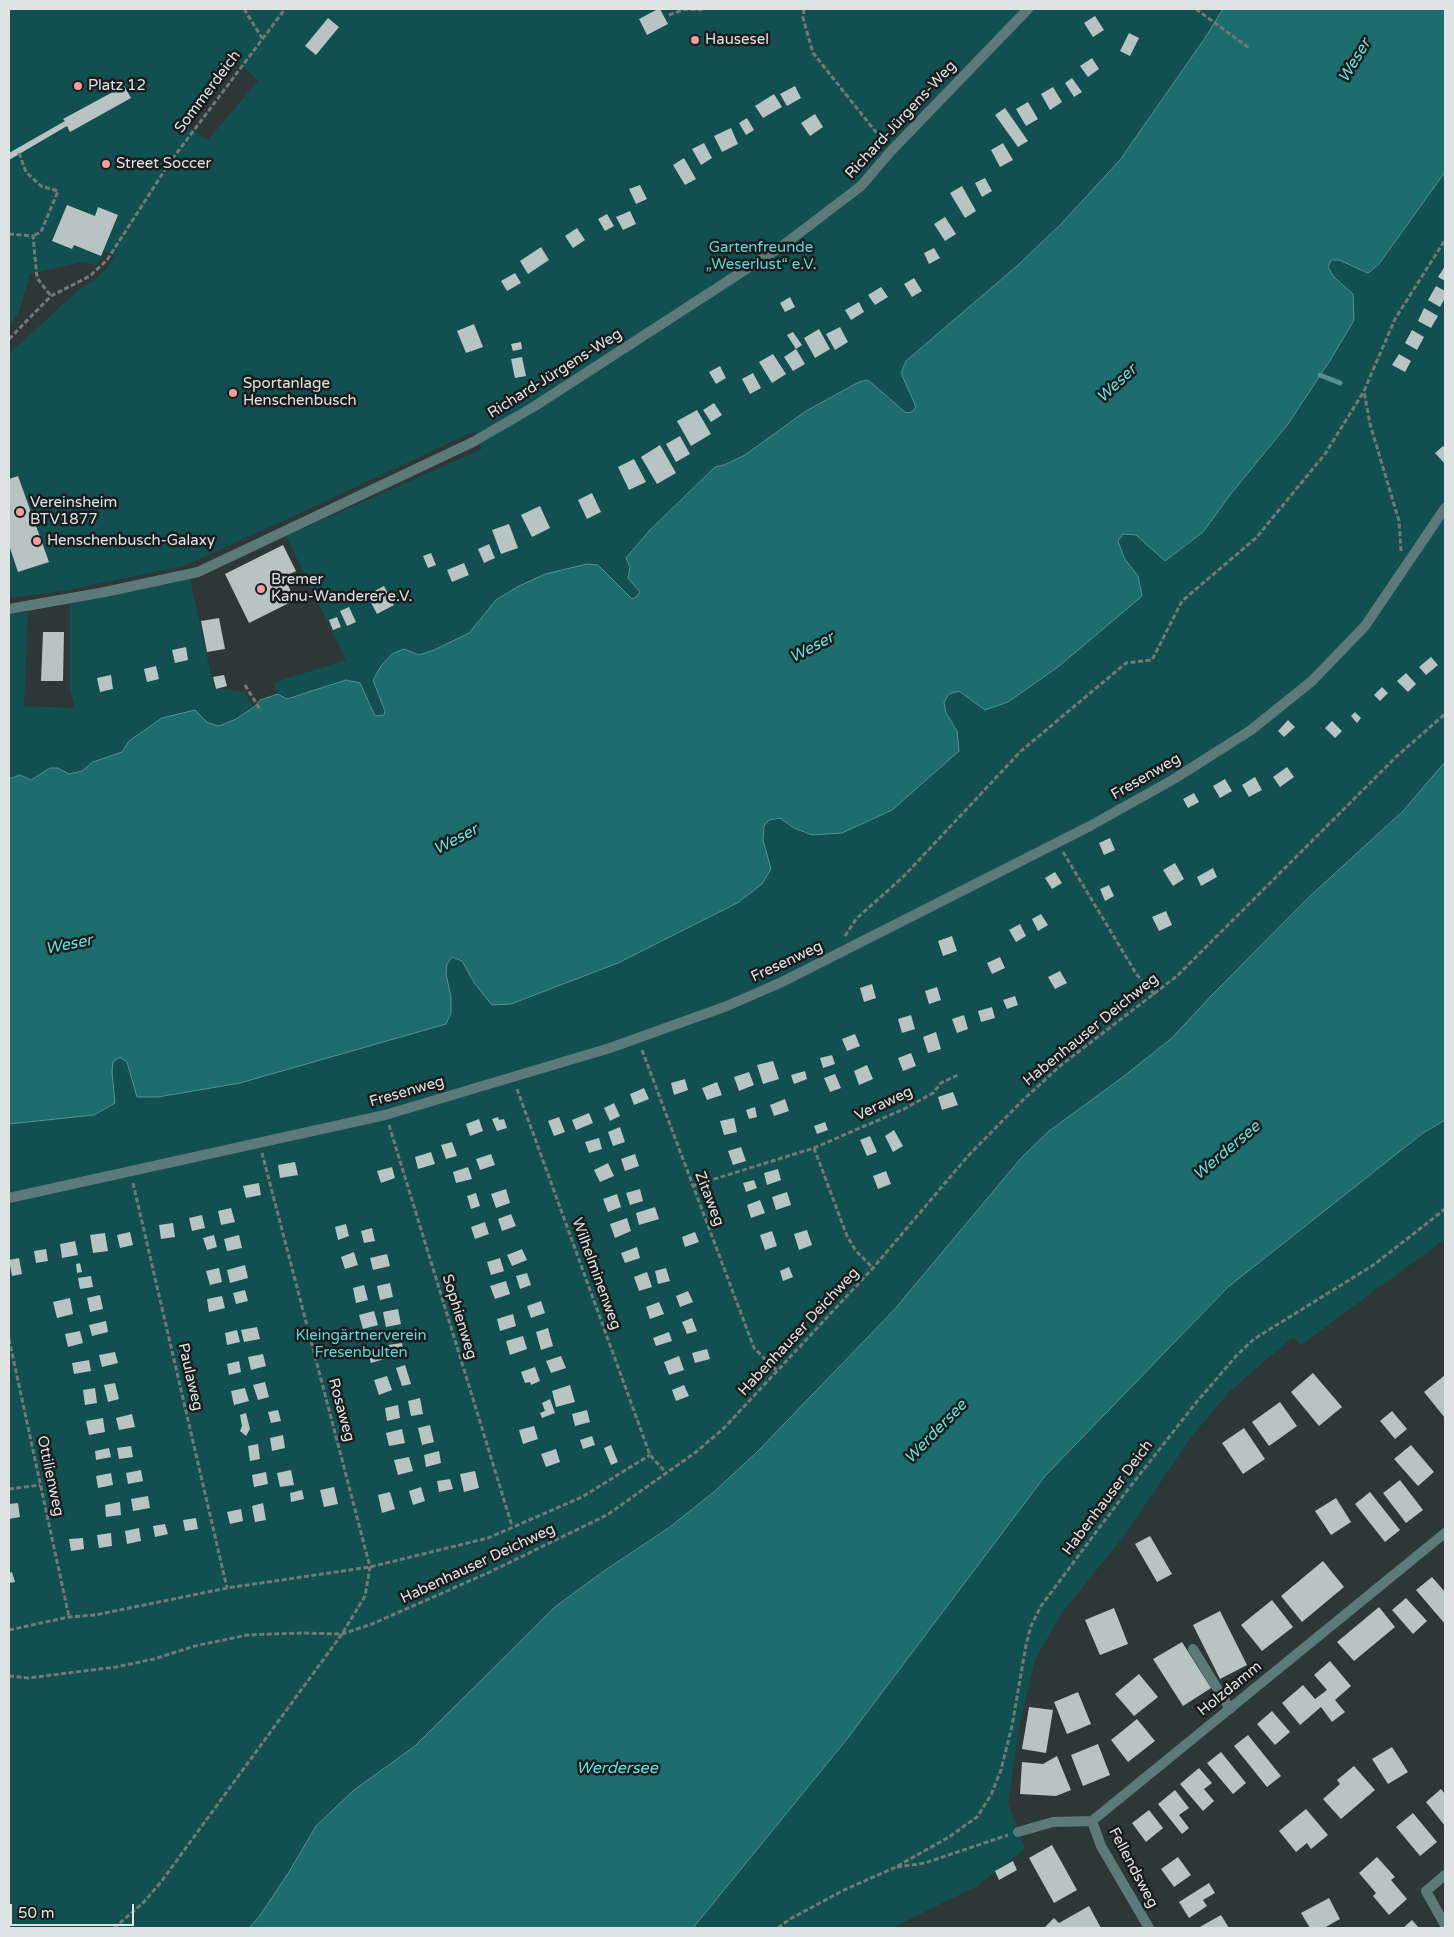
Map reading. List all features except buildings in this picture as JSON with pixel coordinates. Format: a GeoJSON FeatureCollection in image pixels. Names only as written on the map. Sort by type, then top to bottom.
{"type":"FeatureCollection","features":[{"type":"Feature","properties":{"kind":"street","name":"Richard-Jürgens-Weg"},"geometry":{"type":"LineString","coordinates":[[9,609],[105,592],[198,572],[473,442],[536,406],[785,244],[861,186],[891,151],[1028,9]]}},
{"type":"Feature","properties":{"kind":"street","name":"Fresenweg"},"geometry":{"type":"LineString","coordinates":[[9,1198],[385,1115],[610,1048],[727,1006],[832,958],[1058,843],[1174,779],[1251,730],[1312,680],[1365,626],[1445,508]]}},
{"type":"Feature","properties":{"kind":"street","name":"Holzdamm"},"geometry":{"type":"LineString","coordinates":[[1092,1821],[1445,1533]]}},
{"type":"Feature","properties":{"kind":"street"},"geometry":{"type":"LineString","coordinates":[[1193,1649],[1230,1709]]}},
{"type":"Feature","properties":{"kind":"street"},"geometry":{"type":"LineString","coordinates":[[1018,1832],[1053,1822],[1092,1821]]}},
{"type":"Feature","properties":{"kind":"street","name":"Fellendsweg"},"geometry":{"type":"LineString","coordinates":[[1092,1821],[1101,1846],[1149,1928]]}},
{"type":"Feature","properties":{"kind":"street"},"geometry":{"type":"LineString","coordinates":[[1445,1875],[1426,1891],[1445,1925]]}},
{"type":"Feature","properties":{"kind":"path"},"geometry":{"type":"LineString","coordinates":[[244,9],[262,38]]}},
{"type":"Feature","properties":{"kind":"path","name":"Sommerdeich"},"geometry":{"type":"LineString","coordinates":[[9,339],[51,296],[90,276],[107,260],[170,162],[285,9]]}},
{"type":"Feature","properties":{"kind":"path"},"geometry":{"type":"LineString","coordinates":[[669,14],[686,9],[702,9]]}},
{"type":"Feature","properties":{"kind":"path"},"geometry":{"type":"LineString","coordinates":[[804,9],[803,18],[813,53],[891,151]]}},
{"type":"Feature","properties":{"kind":"path"},"geometry":{"type":"LineString","coordinates":[[1196,9],[1249,48]]}},
{"type":"Feature","properties":{"kind":"path"},"geometry":{"type":"LineString","coordinates":[[9,234],[33,236],[41,232],[58,191],[41,186],[26,172],[20,154]]}},
{"type":"Feature","properties":{"kind":"path"},"geometry":{"type":"LineString","coordinates":[[33,236],[37,278],[51,296]]}},
{"type":"Feature","properties":{"kind":"path"},"geometry":{"type":"LineString","coordinates":[[832,958],[856,919],[903,877],[1021,751],[1126,663],[1152,660],[1182,601],[1256,538],[1325,454],[1364,391],[1395,319],[1445,240]]}},
{"type":"Feature","properties":{"kind":"path"},"geometry":{"type":"LineString","coordinates":[[1364,391],[1370,424],[1399,520],[1402,573]]}},
{"type":"Feature","properties":{"kind":"path"},"geometry":{"type":"LineString","coordinates":[[245,685],[261,711]]}},
{"type":"Feature","properties":{"kind":"path","name":"Habenhauser Deichweg"},"geometry":{"type":"LineString","coordinates":[[9,1676],[28,1678],[116,1667],[154,1659],[195,1646],[247,1635],[342,1634],[372,1624],[466,1583],[598,1520],[666,1474],[724,1428],[873,1268],[968,1156],[1023,1100],[1060,1066],[1155,994],[1184,969],[1396,756],[1445,714]]}},
{"type":"Feature","properties":{"kind":"path","name":"Habenhauser Deichweg"},"geometry":{"type":"LineString","coordinates":[[1058,843],[1137,975],[1155,994]]}},
{"type":"Feature","properties":{"kind":"path","name":"Zitaweg"},"geometry":{"type":"LineString","coordinates":[[638,1038],[754,1348],[778,1372]]}},
{"type":"Feature","properties":{"kind":"path","name":"Veraweg"},"geometry":{"type":"LineString","coordinates":[[692,1186],[814,1148],[904,1109],[933,1093],[941,1083],[958,1075]]}},
{"type":"Feature","properties":{"kind":"path","name":"Wilhelminenweg"},"geometry":{"type":"LineString","coordinates":[[512,1077],[650,1455],[666,1474]]}},
{"type":"Feature","properties":{"kind":"path","name":"Sophienweg"},"geometry":{"type":"LineString","coordinates":[[385,1115],[512,1526]]}},
{"type":"Feature","properties":{"kind":"path","name":"Rosaweg"},"geometry":{"type":"LineString","coordinates":[[260,1143],[370,1568]]}},
{"type":"Feature","properties":{"kind":"path"},"geometry":{"type":"LineString","coordinates":[[814,1148],[847,1236],[856,1251],[873,1268]]}},
{"type":"Feature","properties":{"kind":"path","name":"Paulaweg"},"geometry":{"type":"LineString","coordinates":[[130,1172],[227,1588]]}},
{"type":"Feature","properties":{"kind":"path","name":"Habenhauser Deich"},"geometry":{"type":"LineString","coordinates":[[778,1928],[790,1919],[844,1890],[894,1868],[949,1837],[977,1817],[991,1795],[1001,1770],[1012,1726],[1031,1626],[1041,1606],[1126,1492],[1195,1404],[1237,1355],[1254,1339],[1375,1264],[1445,1209]]}},
{"type":"Feature","properties":{"kind":"path","name":"Ottilienweg"},"geometry":{"type":"LineString","coordinates":[[9,1339],[69,1617]]}},
{"type":"Feature","properties":{"kind":"path"},"geometry":{"type":"LineString","coordinates":[[9,1358],[14,1358]]}},
{"type":"Feature","properties":{"kind":"path","name":"Habenhauser Deichweg"},"geometry":{"type":"LineString","coordinates":[[9,1630],[69,1617],[95,1615],[227,1588],[370,1568],[488,1538],[582,1497],[650,1455]]}},
{"type":"Feature","properties":{"kind":"path"},"geometry":{"type":"LineString","coordinates":[[9,1489],[40,1485]]}},
{"type":"Feature","properties":{"kind":"path"},"geometry":{"type":"LineString","coordinates":[[114,1928],[143,1903],[162,1882],[342,1634],[365,1596],[370,1568]]}},
{"type":"Feature","properties":{"kind":"path","name":"Habenhauser Deich"},"geometry":{"type":"LineString","coordinates":[[894,1868],[925,1863],[1018,1832]]}},
{"type":"Feature","properties":{"kind":"green space","name":"Gartenfreunde „Weserlust“ e.V."},"geometry":{"type":"Polygon","coordinates":[[[9,9],[1223,9],[1120,160],[1061,224],[1017,266],[906,361],[912,397],[916,407],[912,412],[906,414],[867,380],[859,382],[806,411],[745,455],[715,467],[650,530],[630,567],[628,578],[640,593],[636,597],[632,599],[587,564],[545,574],[496,600],[469,633],[419,655],[404,649],[373,680],[385,711],[384,715],[380,717],[375,716],[360,683],[346,680],[287,699],[278,694],[273,683],[346,660],[286,536],[482,449],[475,431],[184,566],[64,591],[9,598],[9,354],[75,293],[107,268],[114,256],[105,251],[97,265],[82,262],[30,274],[19,312],[9,326],[9,9]],[[239,62],[188,127],[208,140],[258,81],[239,62]]]}},
{"type":"Feature","properties":{"kind":"green space","name":"Kleingärtnerverein Fresenbulten"},"geometry":{"type":"Polygon","coordinates":[[[1445,172],[1445,762],[1403,811],[1308,898],[1172,1038],[1119,1080],[1049,1131],[1022,1157],[894,1310],[757,1452],[715,1491],[670,1527],[601,1573],[555,1607],[415,1746],[354,1790],[316,1826],[289,1872],[259,1917],[249,1928],[9,1928],[9,1124],[94,1115],[115,1103],[112,1072],[113,1062],[118,1058],[127,1062],[137,1097],[158,1097],[240,1083],[446,1024],[451,1013],[451,997],[446,974],[447,964],[452,957],[462,961],[475,984],[492,1005],[511,1004],[618,963],[739,902],[762,884],[766,849],[763,840],[764,826],[769,820],[780,818],[794,828],[957,731],[946,713],[944,702],[949,693],[959,691],[969,698],[1138,576],[1124,558],[1118,541],[1123,534],[1136,535],[1165,561],[1203,532],[1230,495],[1288,424],[1331,359],[1353,294],[1334,277],[1328,267],[1331,260],[1339,260],[1367,272],[1379,264],[1445,172]]]}},
{"type":"Feature","properties":{"kind":"green space"},"geometry":{"type":"Polygon","coordinates":[[[190,579],[214,688],[244,692],[254,707],[236,719],[219,726],[208,723],[195,710],[162,718],[129,741],[122,752],[93,762],[82,771],[69,774],[58,768],[39,774],[31,780],[9,779],[9,614],[28,612],[24,706],[75,708],[70,690],[70,604],[190,579]]]}},
{"type":"Feature","properties":{"kind":"green space"},"geometry":{"type":"Polygon","coordinates":[[[1445,1120],[1445,1239],[1301,1345],[1293,1337],[1229,1392],[1189,1440],[1125,1535],[1061,1614],[1035,1660],[1020,1724],[1008,1803],[1025,1849],[977,1886],[892,1928],[693,1928],[847,1739],[1045,1476],[1228,1287],[1423,1133],[1445,1120]]]}},
{"type":"Feature","properties":{"kind":"water","name":"Weser"},"geometry":{"type":"Polygon","coordinates":[[[1223,9],[1445,9],[1445,172],[1379,264],[1368,273],[1339,260],[1331,260],[1328,267],[1334,277],[1353,294],[1354,320],[1288,424],[1230,495],[1203,532],[1165,561],[1136,535],[1123,534],[1118,541],[1124,558],[1138,576],[1142,596],[1058,667],[1008,702],[985,710],[959,691],[949,694],[944,702],[946,713],[957,731],[959,751],[892,810],[842,833],[812,835],[794,828],[780,818],[769,820],[764,826],[763,840],[771,869],[762,884],[739,902],[618,963],[511,1004],[492,1005],[475,984],[462,961],[452,957],[447,964],[446,974],[451,997],[451,1013],[446,1024],[240,1083],[158,1097],[137,1097],[127,1062],[118,1058],[113,1062],[112,1072],[115,1103],[94,1115],[9,1124],[9,779],[20,775],[31,780],[50,768],[58,768],[69,774],[82,771],[93,762],[122,752],[129,741],[162,718],[195,710],[208,723],[219,726],[236,719],[254,707],[260,700],[278,694],[287,699],[346,680],[360,683],[375,716],[384,715],[385,711],[373,680],[381,666],[392,654],[404,649],[419,655],[469,633],[496,600],[517,587],[545,574],[587,564],[598,565],[632,599],[636,597],[640,592],[628,578],[630,567],[626,558],[650,530],[715,467],[745,455],[806,411],[859,382],[868,380],[906,413],[912,412],[916,407],[901,373],[906,361],[1017,266],[1061,224],[1120,160],[1223,9]]]}},
{"type":"Feature","properties":{"kind":"water","name":"Werdersee"},"geometry":{"type":"Polygon","coordinates":[[[1445,762],[1445,1120],[1423,1133],[1228,1287],[1045,1476],[847,1739],[693,1928],[249,1928],[259,1917],[289,1872],[316,1826],[354,1790],[415,1746],[555,1607],[601,1573],[670,1527],[715,1491],[757,1452],[894,1310],[1022,1157],[1049,1131],[1119,1080],[1172,1038],[1308,898],[1403,811],[1445,762]]]}},
{"type":"Feature","properties":{"kind":"waterway"},"geometry":{"type":"LineString","coordinates":[[1320,375],[1340,383]]}},
{"type":"Feature","properties":{"kind":"place","name":"Hausesel"},"geometry":{"type":"Point","coordinates":[695,40]}},
{"type":"Feature","properties":{"kind":"place","name":"Platz 12"},"geometry":{"type":"Point","coordinates":[78,86]}},
{"type":"Feature","properties":{"kind":"place","name":"Street Soccer"},"geometry":{"type":"Point","coordinates":[106,164]}},
{"type":"Feature","properties":{"kind":"place","name":"Sportanlage Henschenbusch"},"geometry":{"type":"Point","coordinates":[233,393]}},
{"type":"Feature","properties":{"kind":"place","name":"Vereinsheim BTV1877"},"geometry":{"type":"Point","coordinates":[20,512]}},
{"type":"Feature","properties":{"kind":"place","name":"Henschenbusch-Galaxy"},"geometry":{"type":"Point","coordinates":[37,541]}},
{"type":"Feature","properties":{"kind":"place","name":"Bremer Kanu-Wanderer e.V."},"geometry":{"type":"Point","coordinates":[261,589]}}]}
